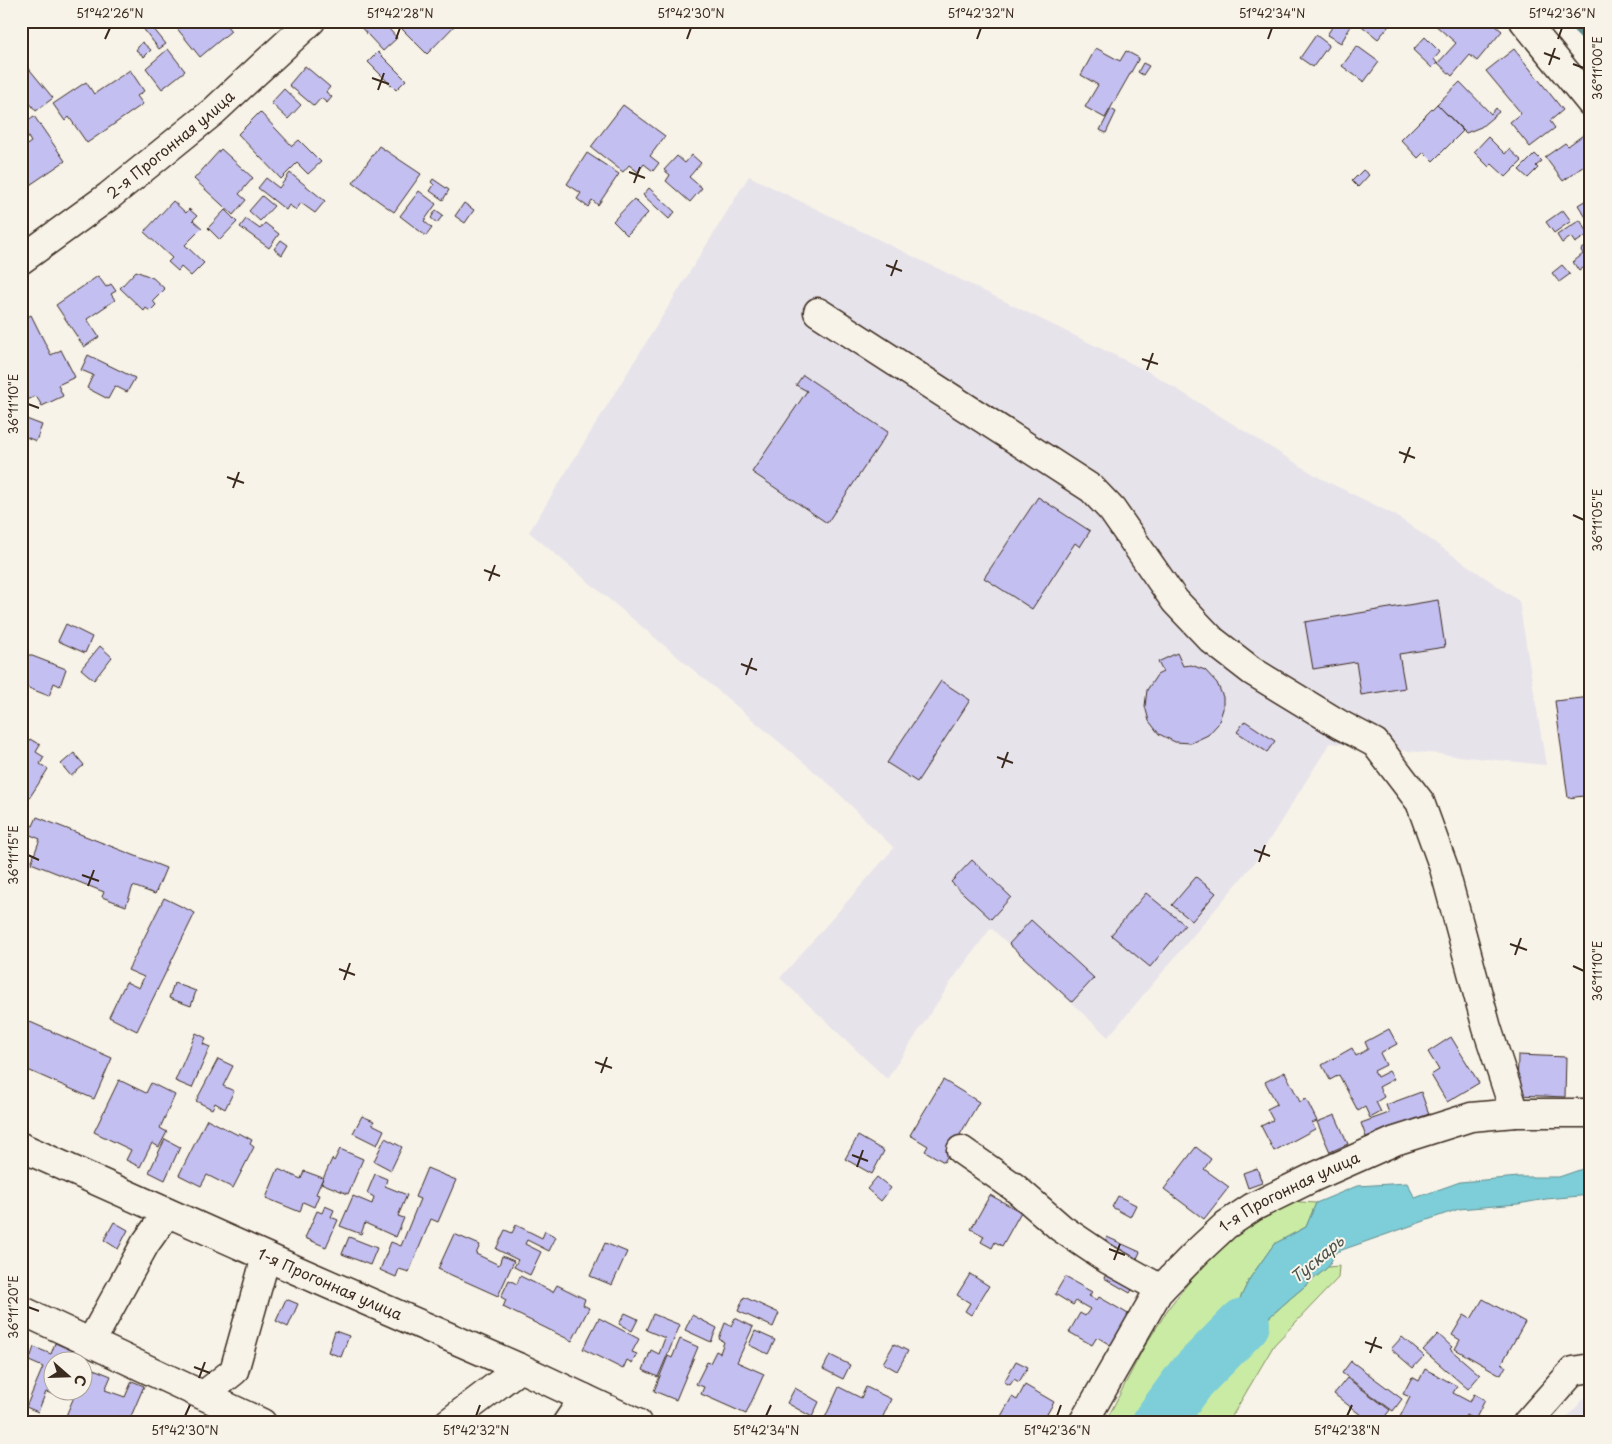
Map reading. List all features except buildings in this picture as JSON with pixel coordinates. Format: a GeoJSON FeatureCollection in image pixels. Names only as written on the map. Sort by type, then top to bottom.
{"type":"FeatureCollection","features":[{"type":"Feature","properties":{"kind":"street","name":"2-я Прогонная улица"},"geometry":{"type":"LineString","coordinates":[[21,260],[109,196],[214,111],[311,21]]}},
{"type":"Feature","properties":{"kind":"street"},"geometry":{"type":"LineString","coordinates":[[1524,21],[1591,104]]}},
{"type":"Feature","properties":{"kind":"street"},"geometry":{"type":"LineString","coordinates":[[818,312],[1092,489],[1112,510],[1176,601],[1212,640],[1252,671],[1339,724],[1375,742],[1420,802],[1444,868],[1487,1028],[1515,1113]]}},
{"type":"Feature","properties":{"kind":"street","name":"1-я Прогонная улица"},"geometry":{"type":"LineString","coordinates":[[1083,1423],[1158,1292],[1197,1252],[1226,1226],[1253,1207],[1395,1141],[1471,1117],[1515,1113],[1591,1112]]}},
{"type":"Feature","properties":{"kind":"street","name":"1-я Прогонная улица"},"geometry":{"type":"LineString","coordinates":[[21,1147],[520,1368],[637,1423]]}},
{"type":"Feature","properties":{"kind":"street"},"geometry":{"type":"LineString","coordinates":[[961,1150],[1014,1187],[1069,1234],[1107,1260],[1161,1289]]}},
{"type":"Feature","properties":{"kind":"street"},"geometry":{"type":"LineString","coordinates":[[91,1342],[145,1244],[167,1212]]}},
{"type":"Feature","properties":{"kind":"street"},"geometry":{"type":"LineString","coordinates":[[204,1395],[234,1371],[266,1257]]}},
{"type":"Feature","properties":{"kind":"street"},"geometry":{"type":"LineString","coordinates":[[21,1310],[262,1423]]}},
{"type":"Feature","properties":{"kind":"street"},"geometry":{"type":"LineString","coordinates":[[448,1423],[520,1368]]}},
{"type":"Feature","properties":{"kind":"street"},"geometry":{"type":"LineString","coordinates":[[1527,1423],[1573,1371],[1591,1368]]}},
{"type":"Feature","properties":{"kind":"street"},"geometry":{"type":"LineString","coordinates":[[567,1423],[584,1398]]}},
{"type":"Feature","properties":{"kind":"shaded area"},"geometry":{"type":"Polygon","coordinates":[[[749,176],[1151,373],[1320,478],[1395,515],[1519,601],[1546,765],[1330,743],[1256,861],[1108,1037],[991,928],[953,979],[887,1079],[780,978],[894,848],[828,783],[529,532],[749,176]]]}},
{"type":"Feature","properties":{"kind":"shaded area"},"geometry":{"type":"Polygon","coordinates":[[[1591,1391],[1591,1423],[1562,1423],[1591,1391]]]}},
{"type":"Feature","properties":{"kind":"green space"},"geometry":{"type":"Polygon","coordinates":[[[1286,1201],[1316,1203],[1306,1227],[1274,1244],[1250,1278],[1232,1315],[1162,1375],[1137,1423],[1105,1423],[1143,1349],[1170,1306],[1202,1266],[1249,1225],[1286,1201]]]}},
{"type":"Feature","properties":{"kind":"green space"},"geometry":{"type":"Polygon","coordinates":[[[1339,1266],[1338,1278],[1274,1345],[1228,1423],[1161,1423],[1166,1412],[1199,1369],[1237,1346],[1328,1267],[1339,1266]]]}},
{"type":"Feature","properties":{"kind":"water"},"geometry":{"type":"Polygon","coordinates":[[[1591,1166],[1591,1195],[1459,1209],[1336,1252],[1328,1267],[1237,1346],[1199,1369],[1166,1412],[1161,1423],[1137,1423],[1162,1375],[1232,1315],[1250,1278],[1274,1244],[1306,1227],[1316,1203],[1357,1186],[1407,1183],[1415,1198],[1460,1182],[1519,1177],[1559,1177],[1591,1166]]]}},
{"type":"Feature","properties":{"kind":"waterway"},"geometry":{"type":"LineString","coordinates":[[1570,21],[1591,42]]}},
{"type":"Feature","properties":{"kind":"waterway","name":"Тускарь"},"geometry":{"type":"LineString","coordinates":[[1158,1423],[1191,1378],[1244,1324]]}}]}
